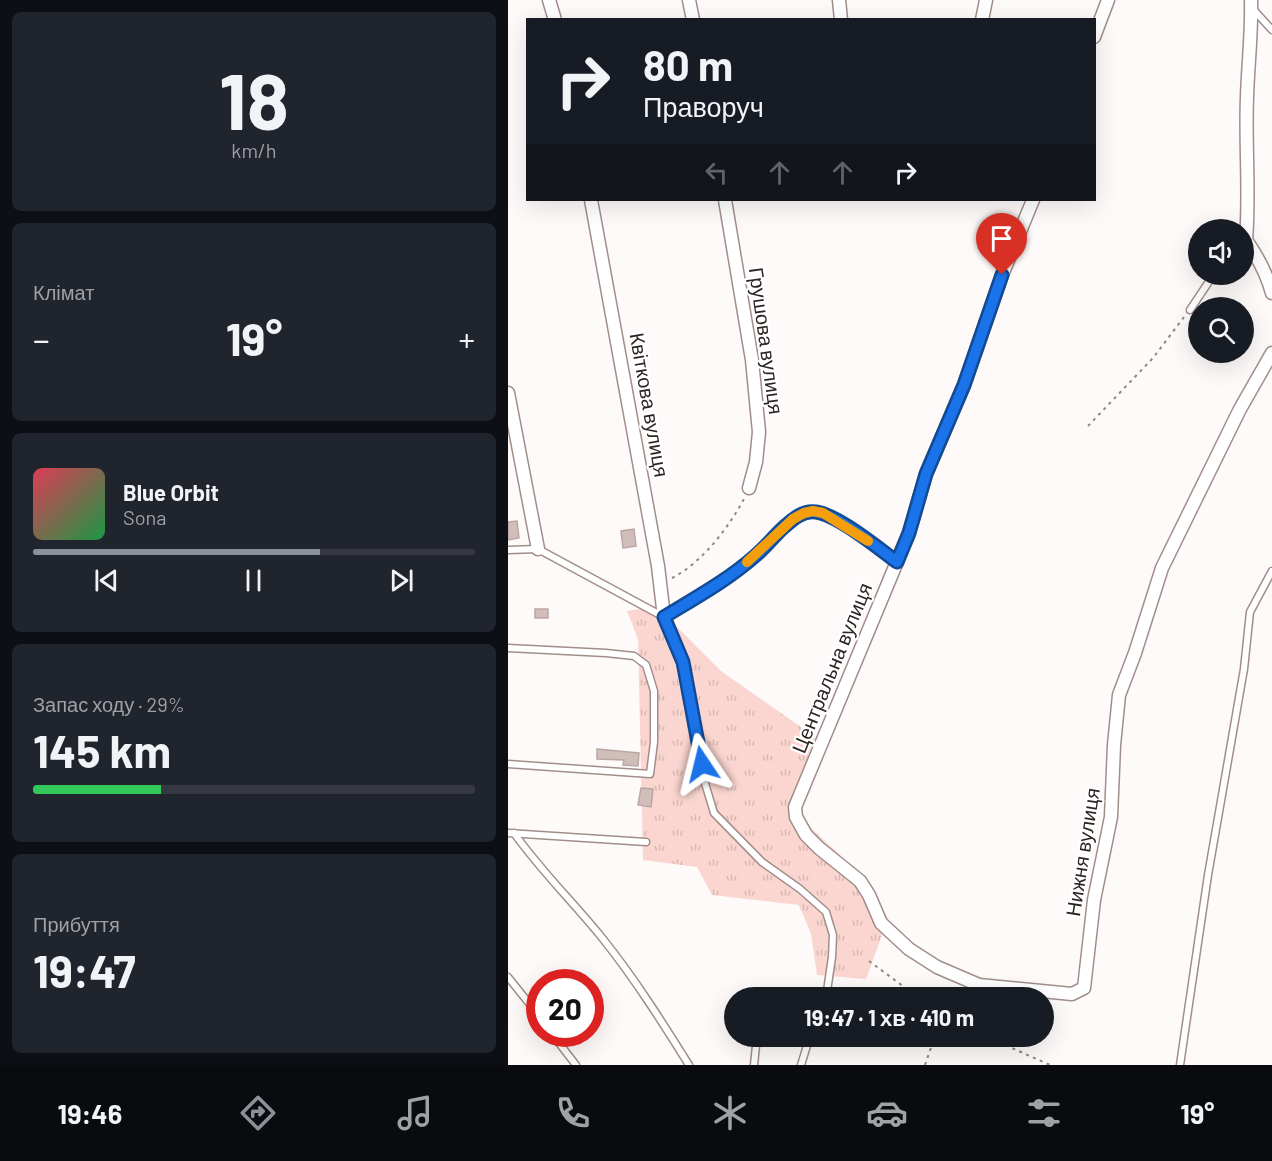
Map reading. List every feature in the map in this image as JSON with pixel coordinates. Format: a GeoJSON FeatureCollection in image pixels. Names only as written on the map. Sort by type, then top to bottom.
{"type":"FeatureCollection","features":[{"type":"Feature","properties":{"kind":"street"},"geometry":{"type":"LineString","coordinates":[[549,0],[554,18]]}},
{"type":"Feature","properties":{"kind":"street"},"geometry":{"type":"LineString","coordinates":[[689,0],[692,18]]}},
{"type":"Feature","properties":{"kind":"street"},"geometry":{"type":"LineString","coordinates":[[839,0],[841,18]]}},
{"type":"Feature","properties":{"kind":"street"},"geometry":{"type":"LineString","coordinates":[[982,18],[986,0]]}},
{"type":"Feature","properties":{"kind":"street"},"geometry":{"type":"LineString","coordinates":[[1096,32],[1108,0]]}},
{"type":"Feature","properties":{"kind":"street"},"geometry":{"type":"LineString","coordinates":[[1247,219],[1249,206],[1247,97],[1252,33],[1251,4]]}},
{"type":"Feature","properties":{"kind":"street","name":"Квіткова вулиця"},"geometry":{"type":"LineString","coordinates":[[591,201],[661,584],[664,617]]}},
{"type":"Feature","properties":{"kind":"street","name":"Грушова вулиця"},"geometry":{"type":"LineString","coordinates":[[725,201],[752,360],[759,432],[756,462],[749,488]]}},
{"type":"Feature","properties":{"kind":"street","name":"Центральна вулиця"},"geometry":{"type":"LineString","coordinates":[[806,781],[909,533],[926,474],[964,385],[1002,275],[1033,201]]}},
{"type":"Feature","properties":{"kind":"street"},"geometry":{"type":"LineString","coordinates":[[1254,251],[1272,293]]}},
{"type":"Feature","properties":{"kind":"street","name":"Нижня вулиця"},"geometry":{"type":"LineString","coordinates":[[806,781],[795,807],[796,817],[806,835],[860,881],[881,923],[909,949],[937,967],[979,985],[1072,994],[1084,988],[1094,900],[1111,817],[1119,695],[1162,567],[1240,409],[1272,353]]}},
{"type":"Feature","properties":{"kind":"street"},"geometry":{"type":"LineString","coordinates":[[508,393],[538,549]]}},
{"type":"Feature","properties":{"kind":"lane"},"geometry":{"type":"LineString","coordinates":[[1251,4],[1272,30]]}},
{"type":"Feature","properties":{"kind":"lane"},"geometry":{"type":"LineString","coordinates":[[664,617],[725,579],[756,556],[793,519],[804,513],[813,511],[823,513],[853,530],[897,562]]}},
{"type":"Feature","properties":{"kind":"lane"},"geometry":{"type":"LineString","coordinates":[[508,550],[538,549],[664,617],[683,662],[704,780],[714,813],[762,862],[800,889],[826,912],[833,935],[828,987]]}},
{"type":"Feature","properties":{"kind":"lane"},"geometry":{"type":"LineString","coordinates":[[1180,1065],[1208,875],[1244,669],[1250,612],[1272,571]]}},
{"type":"Feature","properties":{"kind":"lane"},"geometry":{"type":"LineString","coordinates":[[508,648],[634,656],[646,665],[655,692],[654,742],[650,774],[508,764]]}},
{"type":"Feature","properties":{"kind":"lane"},"geometry":{"type":"LineString","coordinates":[[511,833],[646,842]]}},
{"type":"Feature","properties":{"kind":"lane"},"geometry":{"type":"LineString","coordinates":[[511,833],[630,973],[688,1065]]}},
{"type":"Feature","properties":{"kind":"lane"},"geometry":{"type":"LineString","coordinates":[[508,977],[526,1000]]}},
{"type":"Feature","properties":{"kind":"lane"},"geometry":{"type":"LineString","coordinates":[[562,1047],[576,1065]]}},
{"type":"Feature","properties":{"kind":"lane"},"geometry":{"type":"LineString","coordinates":[[754,1065],[756,1047]]}},
{"type":"Feature","properties":{"kind":"lane"},"geometry":{"type":"LineString","coordinates":[[801,1065],[807,1047]]}},
{"type":"Feature","properties":{"kind":"path"},"geometry":{"type":"LineString","coordinates":[[1088,426],[1153,358],[1188,313]]}},
{"type":"Feature","properties":{"kind":"path"},"geometry":{"type":"LineString","coordinates":[[661,584],[681,574],[706,551],[732,520],[749,488]]}},
{"type":"Feature","properties":{"kind":"path"},"geometry":{"type":"LineString","coordinates":[[869,961],[904,987]]}},
{"type":"Feature","properties":{"kind":"path"},"geometry":{"type":"LineString","coordinates":[[925,1065],[931,1047]]}},
{"type":"Feature","properties":{"kind":"path"},"geometry":{"type":"LineString","coordinates":[[1010,1047],[1050,1065]]}},
{"type":"Feature","properties":{"kind":"green space"},"geometry":{"type":"Polygon","coordinates":[[[665,605],[672,622],[721,671],[815,737],[793,797],[807,824],[865,879],[888,919],[866,979],[817,975],[811,934],[799,905],[712,895],[697,867],[643,860],[638,639],[627,611],[665,605]]]}},
{"type":"Feature","properties":{"kind":"building"},"geometry":{"type":"Polygon","coordinates":[[[517,521],[519,538],[508,540],[508,522],[517,521]]]}},
{"type":"Feature","properties":{"kind":"building"},"geometry":{"type":"Polygon","coordinates":[[[634,529],[636,546],[623,548],[621,531],[634,529]]]}},
{"type":"Feature","properties":{"kind":"building"},"geometry":{"type":"Polygon","coordinates":[[[535,609],[548,609],[548,618],[535,618],[535,609]]]}},
{"type":"Feature","properties":{"kind":"building"},"geometry":{"type":"Polygon","coordinates":[[[597,749],[639,753],[638,766],[623,765],[624,760],[597,759],[597,749]]]}},
{"type":"Feature","properties":{"kind":"building"},"geometry":{"type":"Polygon","coordinates":[[[641,788],[653,789],[651,807],[638,805],[641,788]]]}},
{"type":"Feature","properties":{"kind":"slow traffic"},"geometry":{"type":"LineString","coordinates":[[747,562],[793,519],[813,511],[823,513],[868,541]]}},
{"type":"Feature","properties":{"kind":"route"},"geometry":{"type":"LineString","coordinates":[[702,764],[683,662],[664,617],[725,579],[756,556],[793,519],[804,513],[813,511],[823,513],[853,530],[897,562],[909,533],[926,474],[964,385],[1002,275]]}}]}
